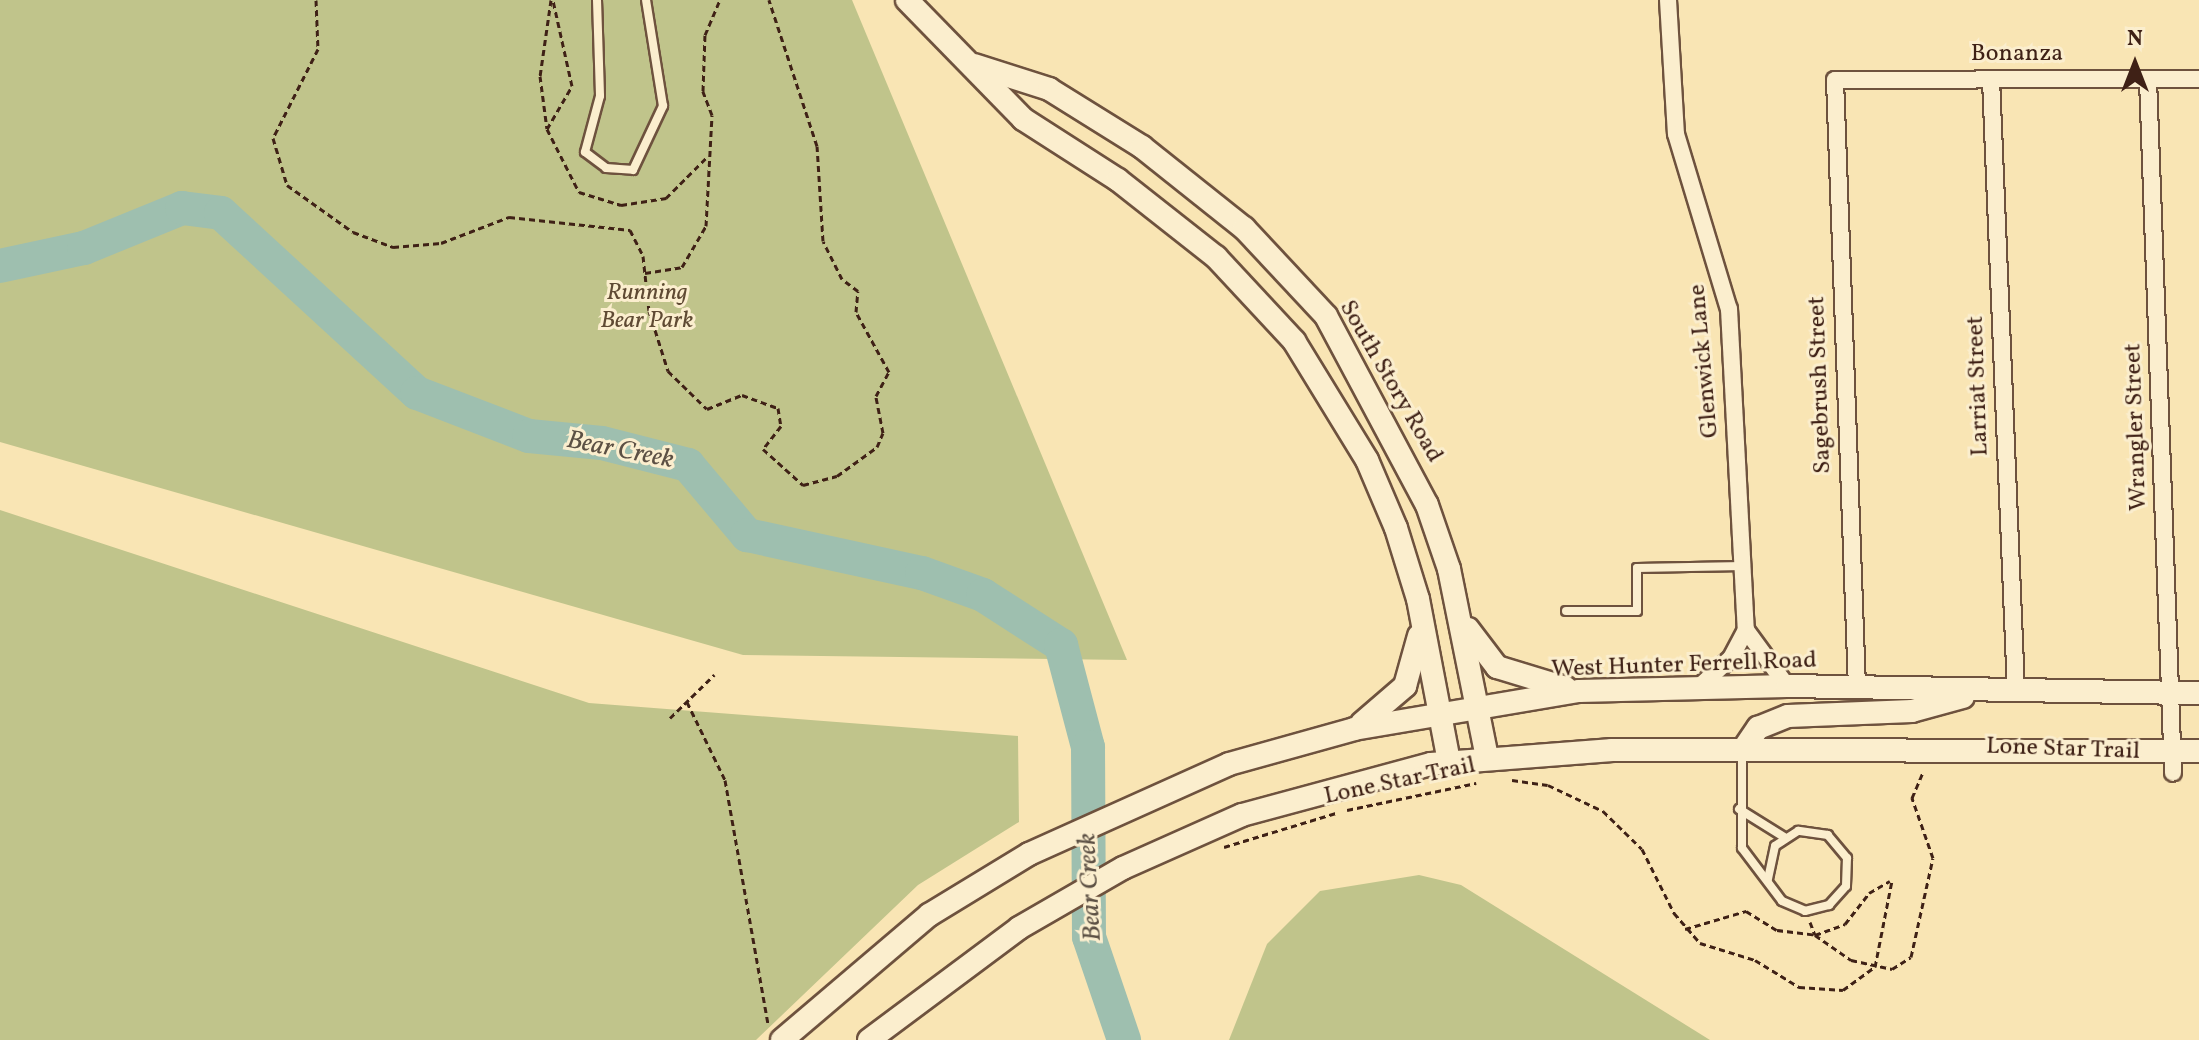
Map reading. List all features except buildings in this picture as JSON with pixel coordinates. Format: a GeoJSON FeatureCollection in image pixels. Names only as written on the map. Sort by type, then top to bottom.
{"type":"FeatureCollection","features":[{"type":"Feature","properties":{"kind":"main road","name":"South Story Road"},"geometry":{"type":"LineString","coordinates":[[907,0],[1023,119],[1118,180],[1216,257],[1294,341],[1367,460],[1418,599],[1449,761]]}},
{"type":"Feature","properties":{"kind":"main road","name":"South Story Road"},"geometry":{"type":"LineString","coordinates":[[973,65],[1049,89],[1142,147],[1244,228],[1326,316],[1400,443],[1455,598],[1487,757]]}},
{"type":"Feature","properties":{"kind":"main road"},"geometry":{"type":"LineString","coordinates":[[1455,598],[1477,649],[1497,667],[1579,691]]}},
{"type":"Feature","properties":{"kind":"main road"},"geometry":{"type":"LineString","coordinates":[[1354,729],[1388,706],[1410,676],[1419,647],[1418,599]]}},
{"type":"Feature","properties":{"kind":"main road","name":"West Hunter Ferrell Road"},"geometry":{"type":"LineString","coordinates":[[776,1037],[929,915],[1016,862],[1125,805],[1229,764],[1354,729],[1440,711],[1579,691],[1787,686],[2199,693]]}},
{"type":"Feature","properties":{"kind":"main road"},"geometry":{"type":"LineString","coordinates":[[1743,750],[1758,728],[1788,716],[1912,711],[1987,690]]}},
{"type":"Feature","properties":{"kind":"main road"},"geometry":{"type":"LineString","coordinates":[[869,1040],[1044,913],[1242,815],[1449,761],[1487,757],[1743,750],[2173,762],[2199,751]]}},
{"type":"Feature","properties":{"kind":"street","name":"Glenwick Lane"},"geometry":{"type":"LineString","coordinates":[[1668,0],[1676,134],[1729,309],[1746,630]]}},
{"type":"Feature","properties":{"kind":"street","name":"Larriat Street"},"geometry":{"type":"LineString","coordinates":[[1991,79],[2016,690]]}},
{"type":"Feature","properties":{"kind":"street","name":"Wrangler Street"},"geometry":{"type":"LineString","coordinates":[[2148,79],[2173,762]]}},
{"type":"Feature","properties":{"kind":"street","name":"Bonanza"},"geometry":{"type":"LineString","coordinates":[[1835,80],[2199,79]]}},
{"type":"Feature","properties":{"kind":"street","name":"Sagebrush Street"},"geometry":{"type":"LineString","coordinates":[[1835,80],[1857,688]]}},
{"type":"Feature","properties":{"kind":"street"},"geometry":{"type":"LineString","coordinates":[[1699,687],[1731,658],[1746,630],[1787,686]]}},
{"type":"Feature","properties":{"kind":"lane"},"geometry":{"type":"LineString","coordinates":[[597,0],[600,96],[585,152],[606,168],[633,170],[663,106],[646,0]]}},
{"type":"Feature","properties":{"kind":"lane"},"geometry":{"type":"LineString","coordinates":[[1566,611],[1637,611],[1637,568],[1743,566]]}},
{"type":"Feature","properties":{"kind":"lane"},"geometry":{"type":"LineString","coordinates":[[1743,750],[1739,809],[1742,848],[1782,901],[1805,911],[1839,896],[1847,858],[1839,844],[1813,830],[1784,837],[1770,856],[1768,880]]}},
{"type":"Feature","properties":{"kind":"lane"},"geometry":{"type":"LineString","coordinates":[[1739,809],[1784,837]]}},
{"type":"Feature","properties":{"kind":"path"},"geometry":{"type":"LineString","coordinates":[[316,0],[318,49],[273,138],[275,162],[297,194],[353,232],[393,247],[441,243],[509,217],[611,223],[630,230],[645,273],[668,371],[707,409],[742,395],[778,408],[781,426],[763,449],[788,477],[820,482],[877,447],[883,433],[876,396],[889,372],[856,312],[858,291],[842,279],[823,241],[817,146],[769,0]]}},
{"type":"Feature","properties":{"kind":"path"},"geometry":{"type":"LineString","coordinates":[[547,129],[572,86],[553,0]]}},
{"type":"Feature","properties":{"kind":"path"},"geometry":{"type":"LineString","coordinates":[[645,273],[671,274],[682,267],[706,226],[712,115],[703,91],[705,35],[720,0]]}},
{"type":"Feature","properties":{"kind":"path"},"geometry":{"type":"LineString","coordinates":[[670,718],[714,675]]}},
{"type":"Feature","properties":{"kind":"path"},"geometry":{"type":"LineString","coordinates":[[687,702],[725,780],[776,1037]]}},
{"type":"Feature","properties":{"kind":"path","name":"Lone Star Trail"},"geometry":{"type":"LineString","coordinates":[[1499,780],[1548,785],[1603,811],[1642,849],[1674,913],[1700,943],[1817,992],[1854,986],[1875,967],[1899,967],[1913,950],[1933,858],[1913,789],[1931,766]]}},
{"type":"Feature","properties":{"kind":"path","name":"Lone Star Trail"},"geometry":{"type":"LineString","coordinates":[[1221,849],[1248,838],[1490,781]]}},
{"type":"Feature","properties":{"kind":"path"},"geometry":{"type":"LineString","coordinates":[[1805,911],[1828,947],[1875,967],[1892,880]]}},
{"type":"Feature","properties":{"kind":"green space","name":"Running Bear Park"},"geometry":{"type":"Polygon","coordinates":[[[0,0],[852,0],[1127,660],[743,655],[0,442],[0,0]]]}},
{"type":"Feature","properties":{"kind":"green space"},"geometry":{"type":"Polygon","coordinates":[[[0,510],[589,703],[1018,736],[1019,822],[918,885],[756,1040],[0,1040],[0,510]]]}},
{"type":"Feature","properties":{"kind":"green space"},"geometry":{"type":"Polygon","coordinates":[[[1419,875],[1461,885],[1710,1040],[1229,1040],[1267,944],[1320,891],[1419,875]]]}},
{"type":"Feature","properties":{"kind":"waterway","name":"Bear Creek"},"geometry":{"type":"LineString","coordinates":[[0,266],[84,248],[182,208],[221,213],[417,393],[529,436],[602,443],[688,465],[747,535],[922,573],[983,595],[1061,645],[1088,747],[1089,937],[1124,1040]]}}]}
